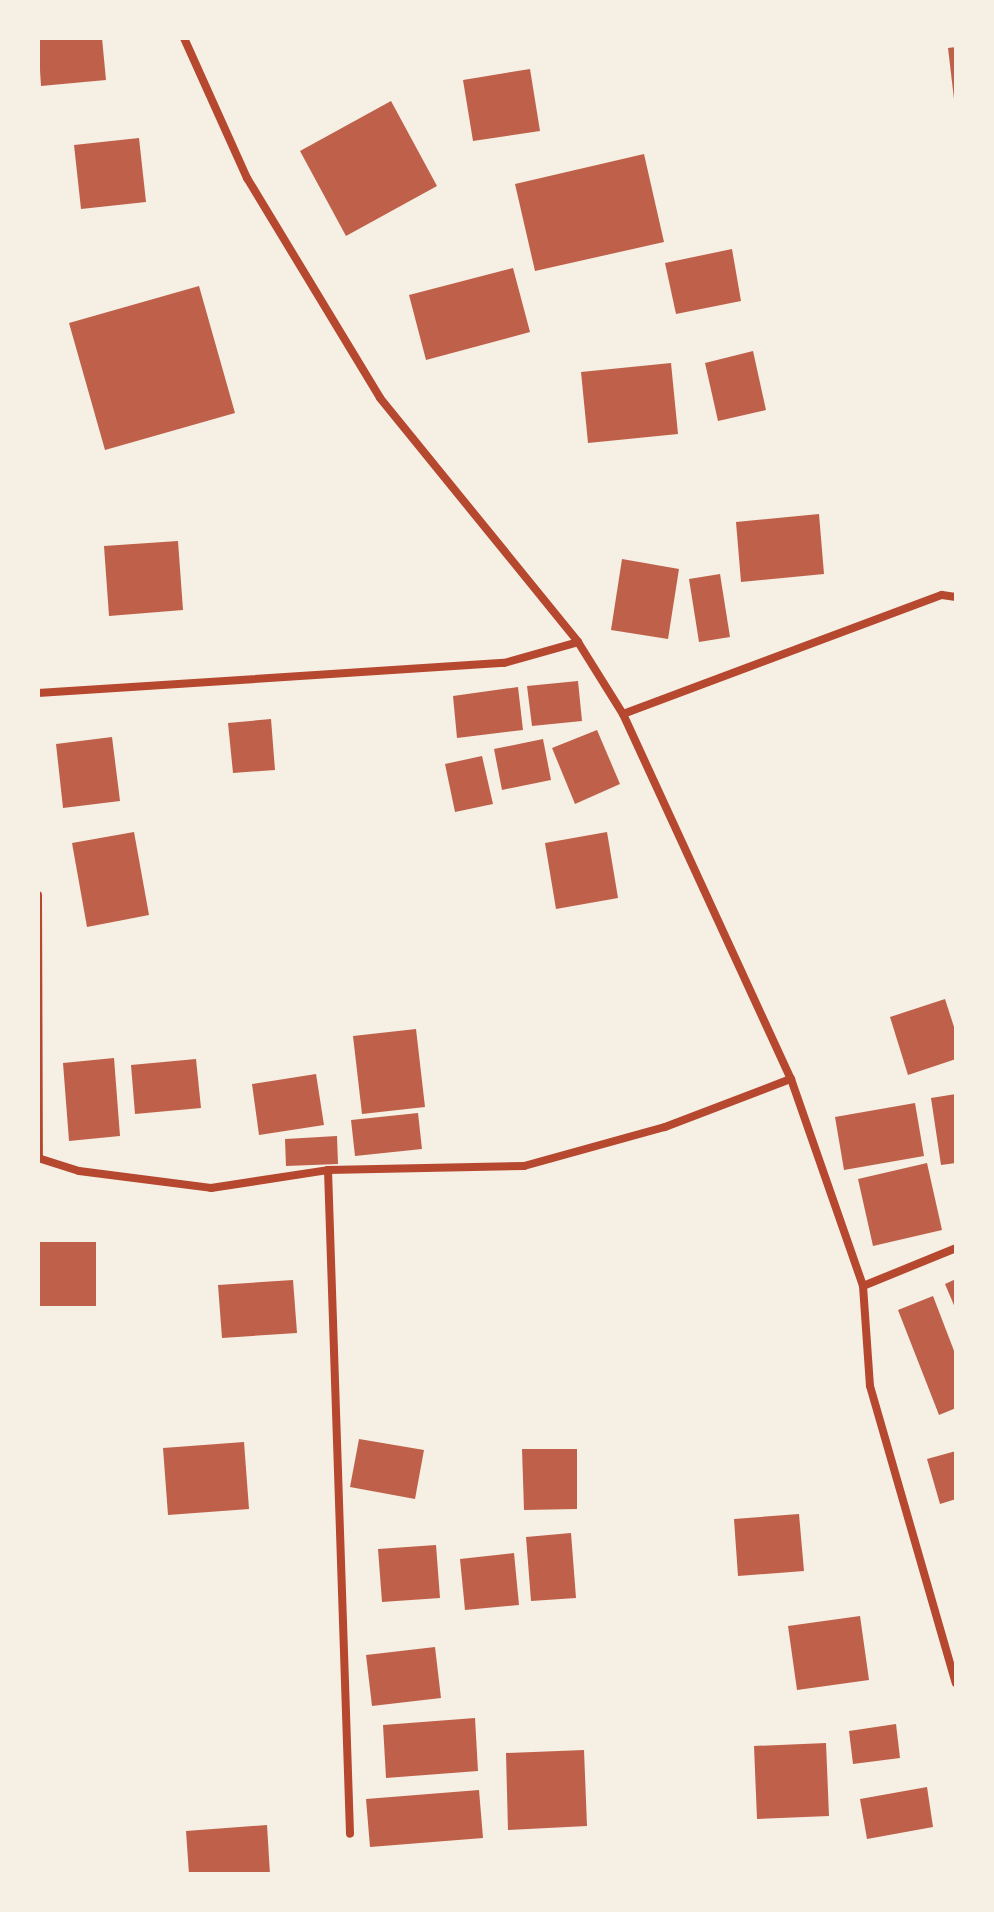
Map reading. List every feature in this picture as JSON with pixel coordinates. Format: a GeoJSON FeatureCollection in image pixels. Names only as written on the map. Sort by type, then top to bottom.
{"type":"FeatureCollection","features":[{"type":"Feature","properties":{"kind":"street"},"geometry":{"type":"LineString","coordinates":[[184,38],[247,178],[380,398],[578,642],[623,714],[791,1079],[863,1286],[870,1386],[956,1683]]}},
{"type":"Feature","properties":{"kind":"street"},"geometry":{"type":"LineString","coordinates":[[623,714],[942,595],[956,597]]}},
{"type":"Feature","properties":{"kind":"street"},"geometry":{"type":"LineString","coordinates":[[38,693],[504,663],[578,642]]}},
{"type":"Feature","properties":{"kind":"street"},"geometry":{"type":"LineString","coordinates":[[38,895],[38,1158],[79,1171],[211,1188],[328,1170],[524,1166],[665,1127],[791,1079]]}},
{"type":"Feature","properties":{"kind":"street"},"geometry":{"type":"LineString","coordinates":[[328,1170],[350,1834]]}},
{"type":"Feature","properties":{"kind":"street"},"geometry":{"type":"LineString","coordinates":[[863,1286],[956,1248]]}},
{"type":"Feature","properties":{"kind":"building"},"geometry":{"type":"Polygon","coordinates":[[[38,38],[102,38],[106,80],[41,86],[38,38]]]}},
{"type":"Feature","properties":{"kind":"building"},"geometry":{"type":"Polygon","coordinates":[[[956,47],[956,99],[954,99],[948,48],[956,47]]]}},
{"type":"Feature","properties":{"kind":"building"},"geometry":{"type":"Polygon","coordinates":[[[530,69],[540,131],[473,141],[463,80],[530,69]]]}},
{"type":"Feature","properties":{"kind":"building"},"geometry":{"type":"Polygon","coordinates":[[[391,101],[437,186],[346,236],[300,151],[391,101]]]}},
{"type":"Feature","properties":{"kind":"building"},"geometry":{"type":"Polygon","coordinates":[[[139,138],[146,202],[81,209],[74,145],[139,138]]]}},
{"type":"Feature","properties":{"kind":"building"},"geometry":{"type":"Polygon","coordinates":[[[644,154],[664,242],[535,271],[515,184],[644,154]]]}},
{"type":"Feature","properties":{"kind":"building"},"geometry":{"type":"Polygon","coordinates":[[[732,249],[741,301],[676,314],[665,263],[732,249]]]}},
{"type":"Feature","properties":{"kind":"building"},"geometry":{"type":"Polygon","coordinates":[[[513,268],[530,332],[426,360],[409,295],[513,268]]]}},
{"type":"Feature","properties":{"kind":"building"},"geometry":{"type":"Polygon","coordinates":[[[199,286],[235,413],[105,450],[69,323],[199,286]]]}},
{"type":"Feature","properties":{"kind":"building"},"geometry":{"type":"Polygon","coordinates":[[[753,351],[766,410],[718,421],[705,363],[753,351]]]}},
{"type":"Feature","properties":{"kind":"building"},"geometry":{"type":"Polygon","coordinates":[[[671,363],[678,434],[588,443],[581,372],[671,363]]]}},
{"type":"Feature","properties":{"kind":"building"},"geometry":{"type":"Polygon","coordinates":[[[819,514],[824,574],[741,582],[736,522],[819,514]]]}},
{"type":"Feature","properties":{"kind":"building"},"geometry":{"type":"Polygon","coordinates":[[[178,541],[183,610],[109,616],[104,546],[178,541]]]}},
{"type":"Feature","properties":{"kind":"building"},"geometry":{"type":"Polygon","coordinates":[[[622,559],[679,569],[668,639],[611,630],[622,559]]]}},
{"type":"Feature","properties":{"kind":"building"},"geometry":{"type":"Polygon","coordinates":[[[720,574],[730,637],[699,642],[689,579],[720,574]]]}},
{"type":"Feature","properties":{"kind":"building"},"geometry":{"type":"Polygon","coordinates":[[[578,681],[582,721],[532,726],[527,686],[578,681]]]}},
{"type":"Feature","properties":{"kind":"building"},"geometry":{"type":"Polygon","coordinates":[[[518,687],[523,730],[457,738],[453,696],[518,687]]]}},
{"type":"Feature","properties":{"kind":"building"},"geometry":{"type":"Polygon","coordinates":[[[271,719],[275,770],[233,773],[228,723],[271,719]]]}},
{"type":"Feature","properties":{"kind":"building"},"geometry":{"type":"Polygon","coordinates":[[[597,730],[620,784],[575,804],[552,748],[597,730]]]}},
{"type":"Feature","properties":{"kind":"building"},"geometry":{"type":"Polygon","coordinates":[[[112,737],[120,801],[63,808],[56,744],[112,737]]]}},
{"type":"Feature","properties":{"kind":"building"},"geometry":{"type":"Polygon","coordinates":[[[543,739],[551,780],[502,790],[494,749],[543,739]]]}},
{"type":"Feature","properties":{"kind":"building"},"geometry":{"type":"Polygon","coordinates":[[[482,756],[493,804],[455,812],[445,764],[482,756]]]}},
{"type":"Feature","properties":{"kind":"building"},"geometry":{"type":"Polygon","coordinates":[[[134,832],[149,915],[87,927],[72,843],[134,832]]]}},
{"type":"Feature","properties":{"kind":"building"},"geometry":{"type":"Polygon","coordinates":[[[607,832],[618,898],[556,909],[545,843],[607,832]]]}},
{"type":"Feature","properties":{"kind":"building"},"geometry":{"type":"Polygon","coordinates":[[[945,999],[956,1033],[956,1059],[908,1075],[890,1017],[945,999]]]}},
{"type":"Feature","properties":{"kind":"building"},"geometry":{"type":"Polygon","coordinates":[[[416,1029],[425,1107],[362,1114],[353,1036],[416,1029]]]}},
{"type":"Feature","properties":{"kind":"building"},"geometry":{"type":"Polygon","coordinates":[[[114,1058],[120,1136],[69,1141],[63,1063],[114,1058]]]}},
{"type":"Feature","properties":{"kind":"building"},"geometry":{"type":"Polygon","coordinates":[[[196,1059],[201,1108],[135,1114],[131,1065],[196,1059]]]}},
{"type":"Feature","properties":{"kind":"building"},"geometry":{"type":"Polygon","coordinates":[[[316,1074],[324,1125],[259,1135],[252,1084],[316,1074]]]}},
{"type":"Feature","properties":{"kind":"building"},"geometry":{"type":"Polygon","coordinates":[[[956,1094],[956,1163],[941,1165],[931,1098],[956,1094]]]}},
{"type":"Feature","properties":{"kind":"building"},"geometry":{"type":"Polygon","coordinates":[[[915,1103],[924,1156],[844,1170],[835,1117],[915,1103]]]}},
{"type":"Feature","properties":{"kind":"building"},"geometry":{"type":"Polygon","coordinates":[[[418,1113],[422,1149],[355,1156],[351,1120],[418,1113]]]}},
{"type":"Feature","properties":{"kind":"building"},"geometry":{"type":"Polygon","coordinates":[[[337,1136],[338,1164],[286,1166],[285,1139],[337,1136]]]}},
{"type":"Feature","properties":{"kind":"building"},"geometry":{"type":"Polygon","coordinates":[[[927,1163],[942,1230],[873,1246],[858,1179],[927,1163]]]}},
{"type":"Feature","properties":{"kind":"building"},"geometry":{"type":"Polygon","coordinates":[[[38,1242],[96,1242],[96,1306],[38,1306],[38,1242]]]}},
{"type":"Feature","properties":{"kind":"building"},"geometry":{"type":"Polygon","coordinates":[[[956,1279],[956,1310],[945,1284],[956,1279]]]}},
{"type":"Feature","properties":{"kind":"building"},"geometry":{"type":"Polygon","coordinates":[[[293,1280],[297,1333],[222,1338],[218,1285],[293,1280]]]}},
{"type":"Feature","properties":{"kind":"building"},"geometry":{"type":"Polygon","coordinates":[[[933,1296],[956,1356],[956,1408],[939,1415],[898,1310],[933,1296]]]}},
{"type":"Feature","properties":{"kind":"building"},"geometry":{"type":"Polygon","coordinates":[[[359,1439],[424,1450],[415,1499],[350,1487],[359,1439]]]}},
{"type":"Feature","properties":{"kind":"building"},"geometry":{"type":"Polygon","coordinates":[[[244,1442],[249,1509],[168,1515],[163,1448],[244,1442]]]}},
{"type":"Feature","properties":{"kind":"building"},"geometry":{"type":"Polygon","coordinates":[[[522,1449],[577,1449],[577,1509],[524,1510],[522,1449]]]}},
{"type":"Feature","properties":{"kind":"building"},"geometry":{"type":"Polygon","coordinates":[[[956,1451],[956,1499],[940,1504],[927,1459],[956,1451]]]}},
{"type":"Feature","properties":{"kind":"building"},"geometry":{"type":"Polygon","coordinates":[[[799,1514],[804,1571],[738,1576],[734,1519],[799,1514]]]}},
{"type":"Feature","properties":{"kind":"building"},"geometry":{"type":"Polygon","coordinates":[[[571,1533],[576,1598],[531,1601],[526,1537],[571,1533]]]}},
{"type":"Feature","properties":{"kind":"building"},"geometry":{"type":"Polygon","coordinates":[[[436,1545],[440,1598],[382,1602],[378,1549],[436,1545]]]}},
{"type":"Feature","properties":{"kind":"building"},"geometry":{"type":"Polygon","coordinates":[[[514,1553],[519,1605],[465,1610],[460,1559],[514,1553]]]}},
{"type":"Feature","properties":{"kind":"building"},"geometry":{"type":"Polygon","coordinates":[[[860,1616],[869,1680],[797,1690],[788,1626],[860,1616]]]}},
{"type":"Feature","properties":{"kind":"building"},"geometry":{"type":"Polygon","coordinates":[[[435,1647],[441,1698],[372,1706],[366,1655],[435,1647]]]}},
{"type":"Feature","properties":{"kind":"building"},"geometry":{"type":"Polygon","coordinates":[[[475,1718],[478,1771],[386,1778],[383,1725],[475,1718]]]}},
{"type":"Feature","properties":{"kind":"building"},"geometry":{"type":"Polygon","coordinates":[[[896,1724],[900,1758],[853,1764],[849,1731],[896,1724]]]}},
{"type":"Feature","properties":{"kind":"building"},"geometry":{"type":"Polygon","coordinates":[[[826,1743],[829,1816],[757,1819],[754,1746],[826,1743]]]}},
{"type":"Feature","properties":{"kind":"building"},"geometry":{"type":"Polygon","coordinates":[[[584,1750],[587,1826],[508,1830],[506,1753],[584,1750]]]}},
{"type":"Feature","properties":{"kind":"building"},"geometry":{"type":"Polygon","coordinates":[[[927,1787],[933,1827],[867,1839],[860,1799],[927,1787]]]}},
{"type":"Feature","properties":{"kind":"building"},"geometry":{"type":"Polygon","coordinates":[[[479,1790],[483,1838],[370,1847],[366,1799],[479,1790]]]}},
{"type":"Feature","properties":{"kind":"building"},"geometry":{"type":"Polygon","coordinates":[[[267,1825],[270,1874],[189,1874],[186,1831],[267,1825]]]}}]}
